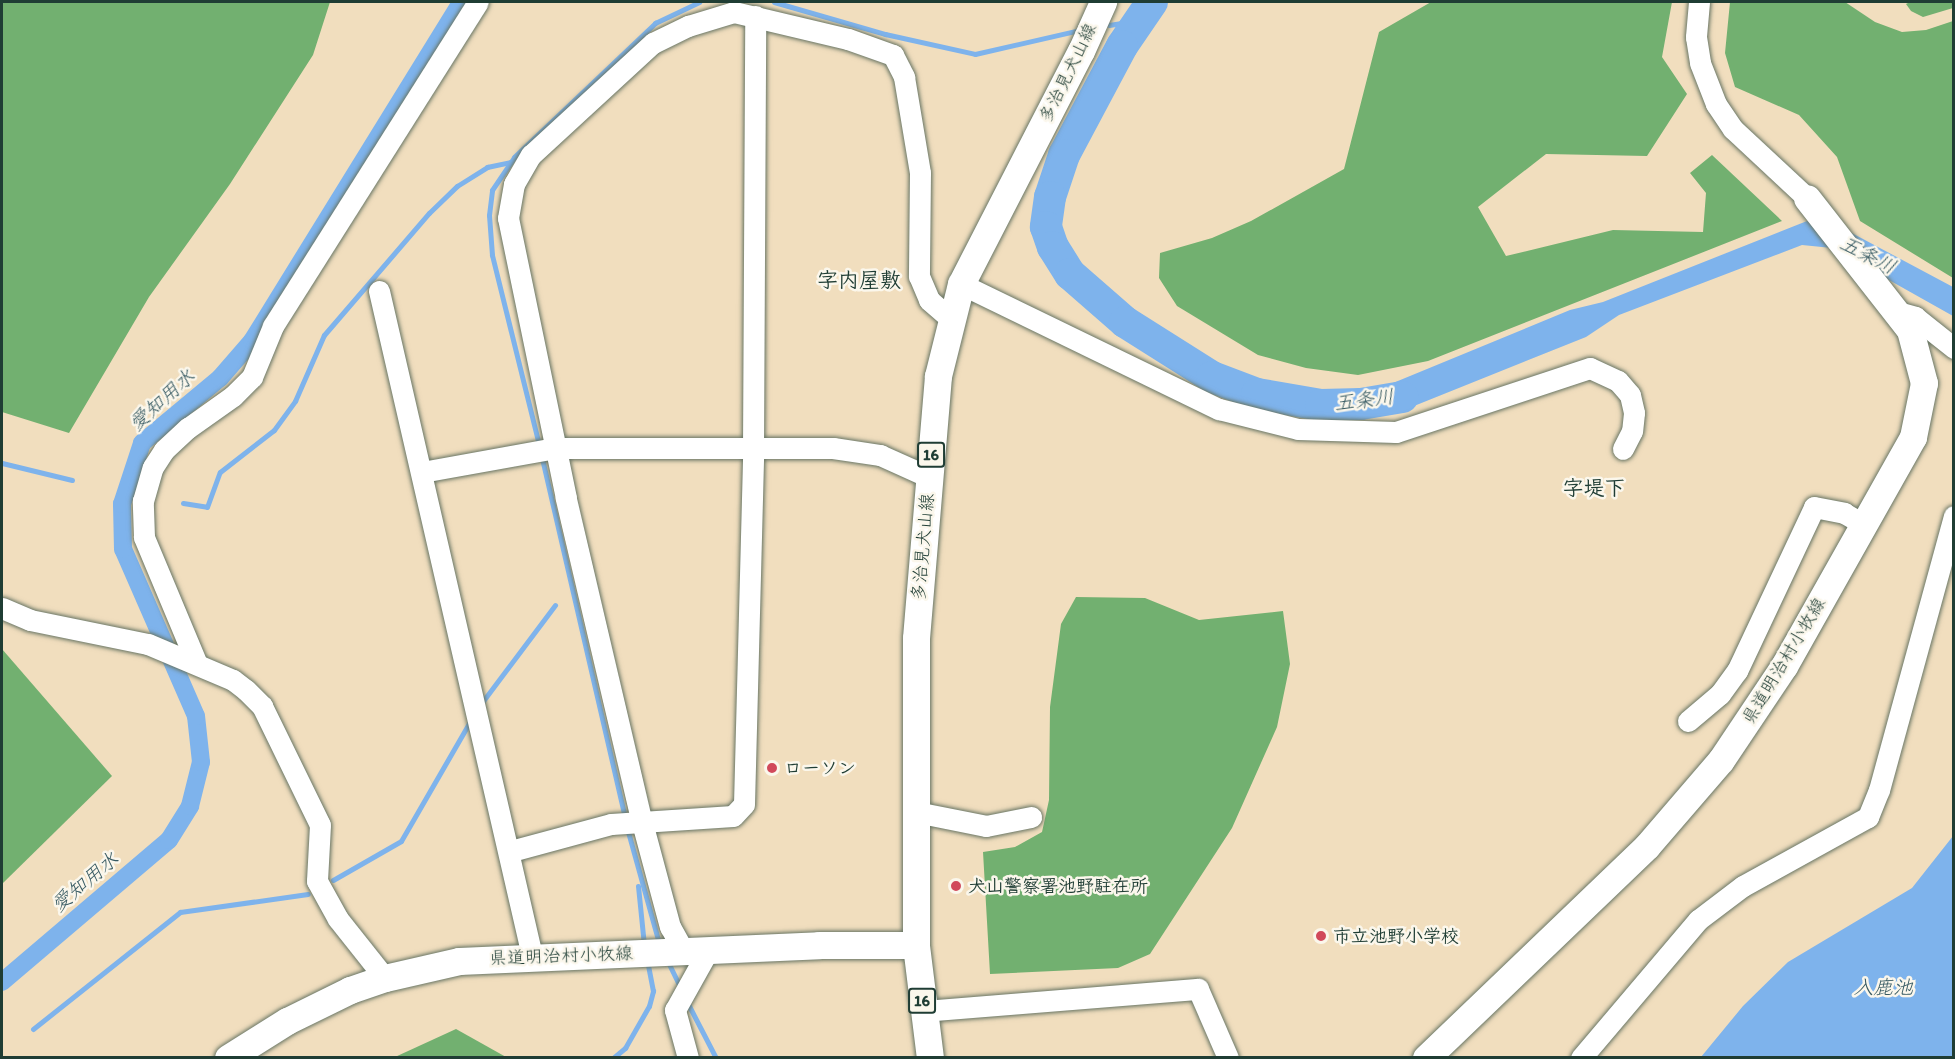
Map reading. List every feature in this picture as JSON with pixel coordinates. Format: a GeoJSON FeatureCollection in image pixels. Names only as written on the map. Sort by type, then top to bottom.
{"type":"FeatureCollection","features":[{"type":"Feature","properties":{"kind":"main road","name":"多治見犬山線"},"geometry":{"type":"LineString","coordinates":[[930,1058],[922,1011],[916,945],[916,638],[938,376],[950,318],[961,284],[1082,51],[1103,2]]}},
{"type":"Feature","properties":{"kind":"main road","name":"県道明治村小牧線"},"geometry":{"type":"LineString","coordinates":[[1426,1058],[1647,846],[1694,794],[1755,714],[1912,437],[1923,401],[1923,374],[1917,347],[1898,312],[1807,198]]}},
{"type":"Feature","properties":{"kind":"main road","name":"県道明治村小牧線"},"geometry":{"type":"LineString","coordinates":[[228,1058],[317,1005],[385,978],[459,961],[690,950],[916,945]]}},
{"type":"Feature","properties":{"kind":"street"},"geometry":{"type":"LineString","coordinates":[[191,662],[144,537],[143,501],[153,467],[164,450],[188,428],[233,396],[252,377],[273,326],[478,2]]}},
{"type":"Feature","properties":{"kind":"street"},"geometry":{"type":"LineString","coordinates":[[1699,2],[1696,37],[1700,63],[1716,105],[1733,129],[1807,198]]}},
{"type":"Feature","properties":{"kind":"street"},"geometry":{"type":"LineString","coordinates":[[688,1058],[675,1010],[690,983],[690,950],[670,927],[639,820],[554,449],[508,218],[514,184],[531,155],[654,43],[688,26],[734,12],[893,55],[904,77],[915,125],[920,173],[919,276],[930,300],[950,318]]}},
{"type":"Feature","properties":{"kind":"street"},"geometry":{"type":"LineString","coordinates":[[511,851],[614,823],[733,816],[744,804],[753,450],[755,16]]}},
{"type":"Feature","properties":{"kind":"street"},"geometry":{"type":"LineString","coordinates":[[961,284],[1219,409],[1298,429],[1396,432],[1590,368],[1618,381],[1630,395],[1634,412],[1632,430],[1623,449]]}},
{"type":"Feature","properties":{"kind":"street"},"geometry":{"type":"LineString","coordinates":[[379,291],[511,851],[532,956]]}},
{"type":"Feature","properties":{"kind":"street"},"geometry":{"type":"LineString","coordinates":[[1898,312],[1915,317],[1953,348]]}},
{"type":"Feature","properties":{"kind":"street"},"geometry":{"type":"LineString","coordinates":[[422,472],[554,449],[860,449],[930,477]]}},
{"type":"Feature","properties":{"kind":"street"},"geometry":{"type":"LineString","coordinates":[[1688,721],[1720,694],[1737,671],[1814,507],[1844,513],[1864,525]]}},
{"type":"Feature","properties":{"kind":"street"},"geometry":{"type":"LineString","coordinates":[[1581,1058],[1698,920],[1743,886],[1868,817],[1880,790],[1953,516]]}},
{"type":"Feature","properties":{"kind":"street"},"geometry":{"type":"LineString","coordinates":[[2,608],[30,620],[148,644],[233,680],[262,706],[320,825],[317,881],[338,919],[385,978]]}},
{"type":"Feature","properties":{"kind":"street"},"geometry":{"type":"LineString","coordinates":[[916,812],[986,826],[1031,817]]}},
{"type":"Feature","properties":{"kind":"street"},"geometry":{"type":"LineString","coordinates":[[922,1011],[1197,989],[1228,1058]]}},
{"type":"Feature","properties":{"kind":"green space"},"geometry":{"type":"Polygon","coordinates":[[[2,2],[330,2],[313,55],[230,184],[149,297],[69,433],[2,412],[2,2]]]}},
{"type":"Feature","properties":{"kind":"green space"},"geometry":{"type":"Polygon","coordinates":[[[1431,2],[1672,2],[1662,57],[1687,94],[1647,156],[1546,154],[1478,207],[1506,256],[1613,230],[1703,232],[1706,193],[1690,173],[1712,155],[1782,221],[1428,361],[1358,375],[1306,368],[1258,355],[1177,306],[1159,278],[1160,253],[1212,238],[1251,221],[1344,169],[1379,32],[1431,2]]]}},
{"type":"Feature","properties":{"kind":"green space"},"geometry":{"type":"Polygon","coordinates":[[[1730,2],[1845,2],[1875,22],[1902,32],[1926,30],[1953,21],[1953,278],[1860,221],[1837,157],[1799,115],[1735,87],[1725,53],[1730,2]]]}},
{"type":"Feature","properties":{"kind":"green space"},"geometry":{"type":"Polygon","coordinates":[[[1910,2],[1953,2],[1953,8],[1923,17],[1911,11],[1906,4],[1910,2]]]}},
{"type":"Feature","properties":{"kind":"green space"},"geometry":{"type":"Polygon","coordinates":[[[1076,597],[1145,598],[1199,620],[1283,611],[1290,664],[1277,727],[1232,828],[1150,954],[1118,968],[990,974],[983,852],[1015,847],[1042,832],[1049,800],[1050,707],[1061,624],[1076,597]]]}},
{"type":"Feature","properties":{"kind":"green space"},"geometry":{"type":"Polygon","coordinates":[[[2,649],[112,776],[2,884],[2,649]]]}},
{"type":"Feature","properties":{"kind":"green space"},"geometry":{"type":"Polygon","coordinates":[[[456,1029],[506,1057],[395,1057],[456,1029]]]}},
{"type":"Feature","properties":{"kind":"water"},"geometry":{"type":"Polygon","coordinates":[[[1807,221],[1848,231],[1953,287],[1953,316],[1832,248],[1802,245],[1619,315],[1586,337],[1414,406],[1362,417],[1360,391],[1393,383],[1570,310],[1603,302],[1807,221]]]}},
{"type":"Feature","properties":{"kind":"water","name":"入鹿池"},"geometry":{"type":"Polygon","coordinates":[[[1953,836],[1953,1057],[1701,1057],[1743,1006],[1788,962],[1912,888],[1953,836]]]}},
{"type":"Feature","properties":{"kind":"waterway","name":"愛知用水"},"geometry":{"type":"LineString","coordinates":[[2,982],[169,840],[190,806],[201,762],[196,716],[123,549],[122,504],[142,443],[220,378],[252,341],[461,2]]}},
{"type":"Feature","properties":{"kind":"waterway"},"geometry":{"type":"LineString","coordinates":[[539,445],[492,255],[489,215],[492,190],[514,157],[655,23],[699,2]]}},
{"type":"Feature","properties":{"kind":"waterway"},"geometry":{"type":"LineString","coordinates":[[774,2],[885,34],[975,54],[1080,30]]}},
{"type":"Feature","properties":{"kind":"waterway","name":"五条川"},"geometry":{"type":"LineString","coordinates":[[1152,2],[1122,46],[1064,155],[1050,197],[1046,227],[1053,247],[1070,274],[1125,322],[1212,377],[1257,394],[1321,405],[1361,404],[1402,397]]}},
{"type":"Feature","properties":{"kind":"waterway"},"geometry":{"type":"LineString","coordinates":[[1109,25],[1139,20]]}},
{"type":"Feature","properties":{"kind":"waterway"},"geometry":{"type":"LineString","coordinates":[[183,503],[207,507],[220,472],[274,430],[295,401],[324,335],[429,213],[457,186],[487,167],[510,162]]}},
{"type":"Feature","properties":{"kind":"waterway"},"geometry":{"type":"LineString","coordinates":[[541,454],[625,819]]}},
{"type":"Feature","properties":{"kind":"waterway"},"geometry":{"type":"LineString","coordinates":[[2,463],[72,480]]}},
{"type":"Feature","properties":{"kind":"waterway"},"geometry":{"type":"LineString","coordinates":[[480,705],[555,605]]}},
{"type":"Feature","properties":{"kind":"waterway"},"geometry":{"type":"LineString","coordinates":[[333,880],[401,841],[472,718]]}},
{"type":"Feature","properties":{"kind":"waterway"},"geometry":{"type":"LineString","coordinates":[[627,828],[659,943]]}},
{"type":"Feature","properties":{"kind":"waterway"},"geometry":{"type":"LineString","coordinates":[[638,886],[644,945]]}},
{"type":"Feature","properties":{"kind":"waterway"},"geometry":{"type":"LineString","coordinates":[[33,1029],[180,912],[308,894]]}},
{"type":"Feature","properties":{"kind":"waterway"},"geometry":{"type":"LineString","coordinates":[[613,1058],[625,1048],[649,1006],[653,991],[647,960]]}},
{"type":"Feature","properties":{"kind":"waterway"},"geometry":{"type":"LineString","coordinates":[[667,960],[681,989]]}},
{"type":"Feature","properties":{"kind":"waterway"},"geometry":{"type":"LineString","coordinates":[[686,1000],[716,1058]]}},
{"type":"Feature","properties":{"kind":"place","name":"ローソン"},"geometry":{"type":"Point","coordinates":[772,768]}},
{"type":"Feature","properties":{"kind":"place","name":"犬山警察署池野駐在所"},"geometry":{"type":"Point","coordinates":[956,886]}},
{"type":"Feature","properties":{"kind":"place","name":"市立池野小学校"},"geometry":{"type":"Point","coordinates":[1321,936]}},
{"type":"Feature","properties":{"kind":"district","name":"字内屋敷"},"geometry":{"type":"Point","coordinates":[859,280]}},
{"type":"Feature","properties":{"kind":"district","name":"字堤下"},"geometry":{"type":"Point","coordinates":[1594,488]}}]}
